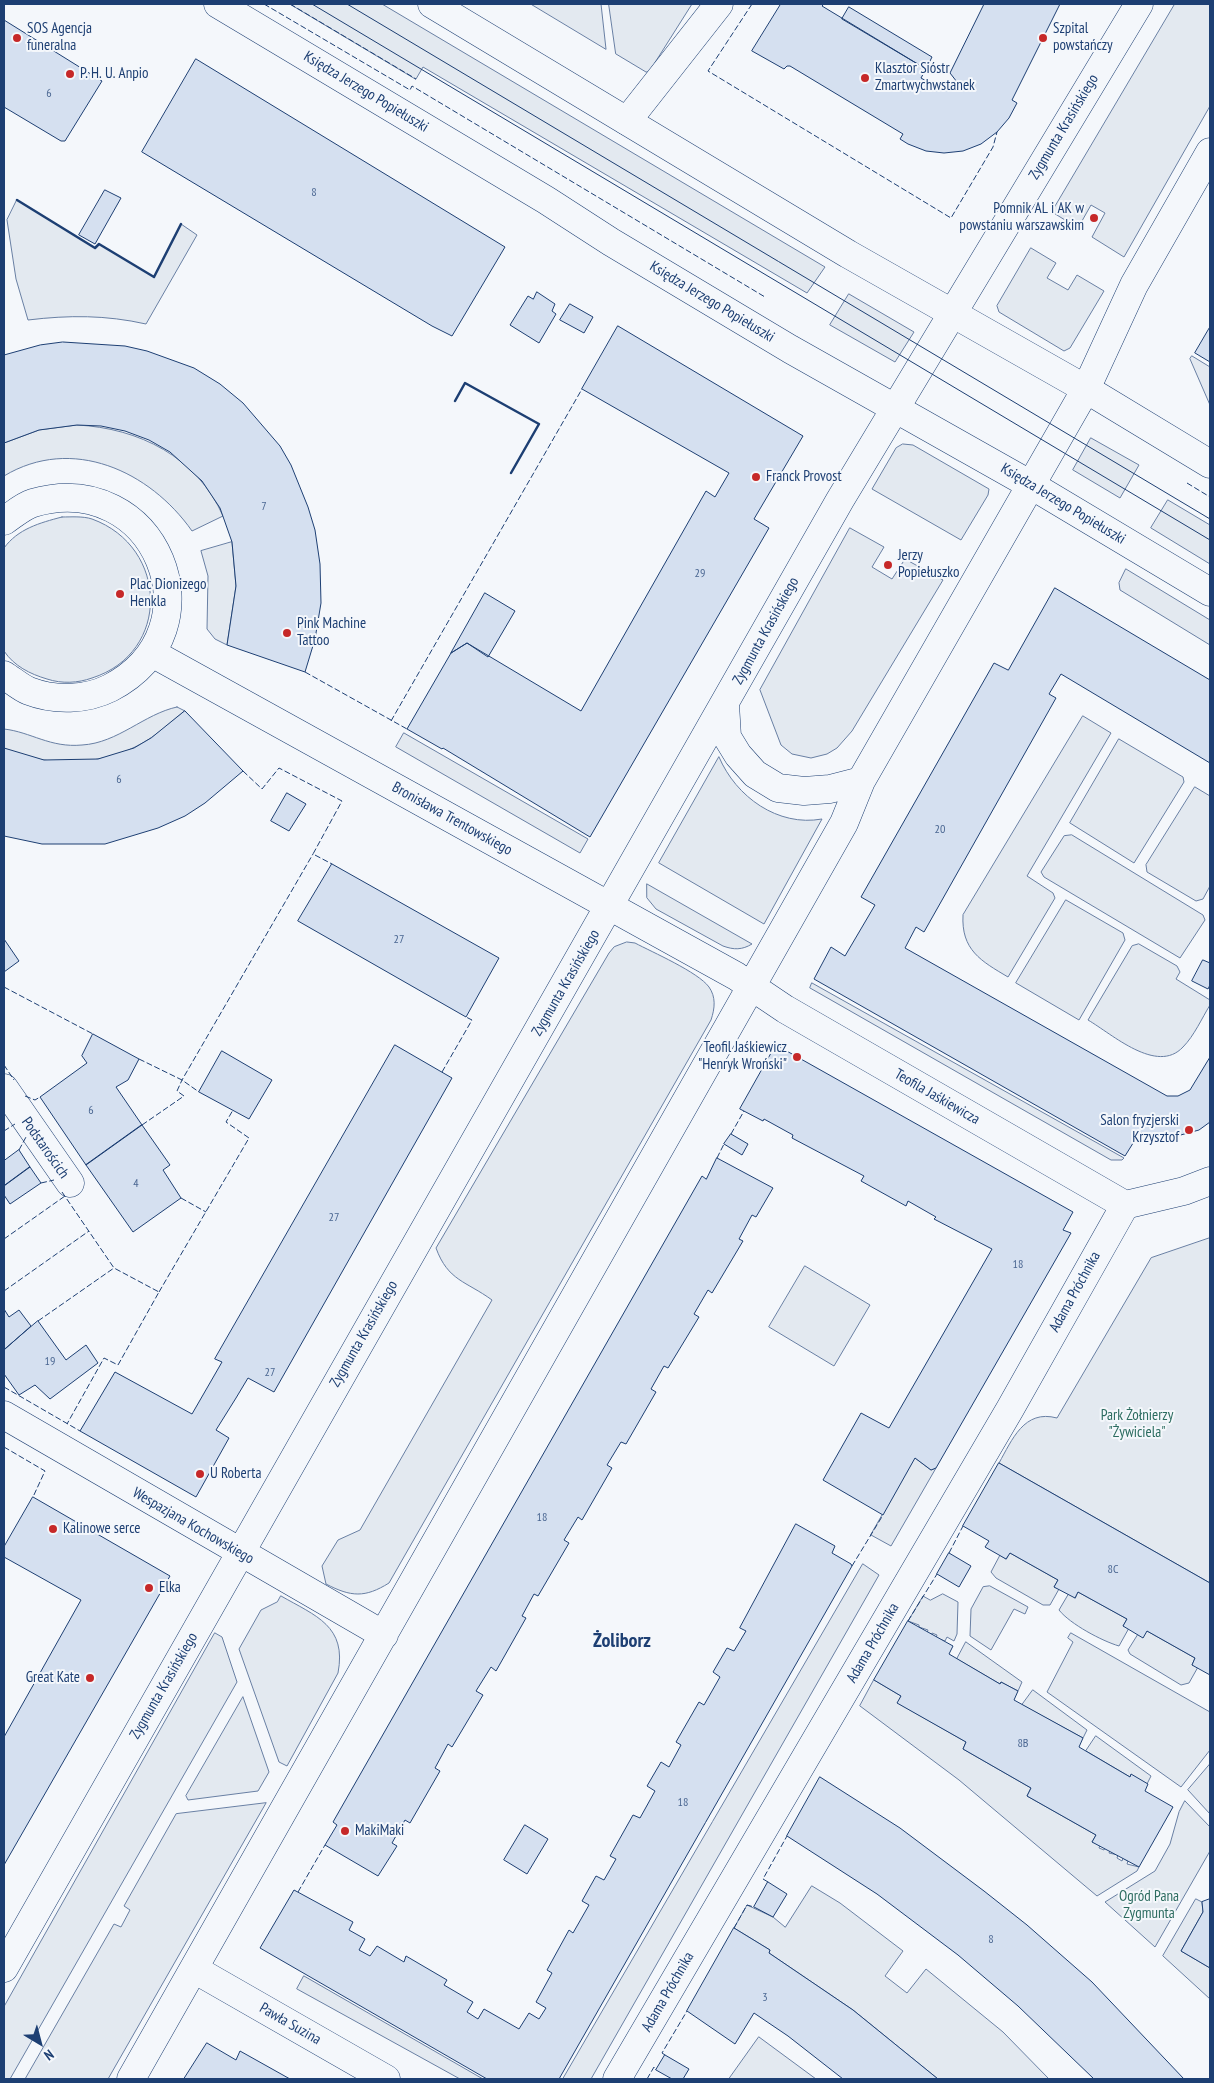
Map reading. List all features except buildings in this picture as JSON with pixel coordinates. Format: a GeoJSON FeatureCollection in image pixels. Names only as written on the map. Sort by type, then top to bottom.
{"type":"FeatureCollection","features":[{"type":"Feature","properties":{"kind":"street","name":"Księdza Jerzego Popiełuszki"},"geometry":{"type":"LineString","coordinates":[[218,4],[546,200],[611,242],[782,345],[894,406],[1031,485],[1210,592]]}},
{"type":"Feature","properties":{"kind":"street"},"geometry":{"type":"LineString","coordinates":[[432,4],[848,254],[1086,389],[1210,464]]}},
{"type":"Feature","properties":{"kind":"street"},"geometry":{"type":"LineString","coordinates":[[627,121],[719,4]]}},
{"type":"Feature","properties":{"kind":"street","name":"Zygmunta Krasińskiego"},"geometry":{"type":"LineString","coordinates":[[4,1968],[894,406],[1139,4]]}},
{"type":"Feature","properties":{"kind":"street"},"geometry":{"type":"LineString","coordinates":[[131,2079],[844,823],[861,781],[1086,389],[1134,285],[1210,152]]}},
{"type":"Feature","properties":{"kind":"street"},"geometry":{"type":"LineString","coordinates":[[4,521],[31,504],[67,497],[102,503],[134,522],[156,550],[168,584],[166,620],[152,653],[128,678],[97,694],[63,699],[29,691],[4,675]]}},
{"type":"Feature","properties":{"kind":"street","name":"Bronisława Trentowskiego"},"geometry":{"type":"LineString","coordinates":[[152,653],[751,986]]}},
{"type":"Feature","properties":{"kind":"street"},"geometry":{"type":"LineString","coordinates":[[725,704],[727,737],[738,755],[755,774],[778,788],[804,791],[830,789],[861,781]]}},
{"type":"Feature","properties":{"kind":"street","name":"Teofila Jaśkiewicza"},"geometry":{"type":"LineString","coordinates":[[751,986],[785,1009],[1125,1205]]}},
{"type":"Feature","properties":{"kind":"street","name":"Podstarościch"},"geometry":{"type":"LineString","coordinates":[[4,1088],[70,1183]]}},
{"type":"Feature","properties":{"kind":"street"},"geometry":{"type":"LineString","coordinates":[[1125,1205],[1184,1191],[1210,1181]]}},
{"type":"Feature","properties":{"kind":"street","name":"Adama Próchnika"},"geometry":{"type":"LineString","coordinates":[[617,2079],[1000,1426],[1125,1205]]}},
{"type":"Feature","properties":{"kind":"street","name":"Wespazjana Kochowskiego"},"geometry":{"type":"LineString","coordinates":[[4,1415],[239,1553],[384,1634]]}},
{"type":"Feature","properties":{"kind":"street","name":"Pawła Suzina"},"geometry":{"type":"LineString","coordinates":[[194,1969],[386,2079]]}},
{"type":"Feature","properties":{"kind":"green space"},"geometry":{"type":"Polygon","coordinates":[[[290,4],[382,4],[825,267],[807,293],[423,67],[416,79],[290,4]]]}},
{"type":"Feature","properties":{"kind":"green space"},"geometry":{"type":"Polygon","coordinates":[[[531,4],[601,4],[606,49],[531,4]]]}},
{"type":"Feature","properties":{"kind":"green space"},"geometry":{"type":"Polygon","coordinates":[[[609,4],[692,4],[649,72],[646,72],[616,54],[609,4]]]}},
{"type":"Feature","properties":{"kind":"green space"},"geometry":{"type":"Polygon","coordinates":[[[1175,4],[1210,4],[1210,106],[1124,257],[1092,237],[1105,213],[1091,205],[1078,228],[1052,212],[1175,4]]]}},
{"type":"Feature","properties":{"kind":"green space"},"geometry":{"type":"Polygon","coordinates":[[[17,200],[95,248],[99,244],[154,277],[181,224],[197,235],[146,324],[87,317],[28,320],[16,279],[7,220],[17,200]]]}},
{"type":"Feature","properties":{"kind":"green space"},"geometry":{"type":"Polygon","coordinates":[[[1031,248],[1056,263],[1047,278],[1068,290],[1077,275],[1104,291],[1070,348],[1064,351],[999,312],[997,306],[1031,248]]]}},
{"type":"Feature","properties":{"kind":"green space"},"geometry":{"type":"Polygon","coordinates":[[[849,294],[914,332],[895,362],[830,325],[849,294]]]}},
{"type":"Feature","properties":{"kind":"green space"},"geometry":{"type":"Polygon","coordinates":[[[1192,356],[1210,367],[1210,405],[1190,359],[1192,356]]]}},
{"type":"Feature","properties":{"kind":"green space"},"geometry":{"type":"Polygon","coordinates":[[[77,425],[100,427],[122,432],[164,450],[182,462],[198,477],[212,495],[223,516],[192,531],[175,510],[154,491],[132,476],[108,466],[82,460],[56,459],[30,464],[4,476],[4,443],[39,430],[77,425]]]}},
{"type":"Feature","properties":{"kind":"green space"},"geometry":{"type":"Polygon","coordinates":[[[1091,438],[1139,465],[1120,498],[1073,470],[1091,438]]]}},
{"type":"Feature","properties":{"kind":"green space"},"geometry":{"type":"Polygon","coordinates":[[[903,444],[913,445],[989,489],[988,495],[961,540],[872,489],[896,448],[903,444]]]}},
{"type":"Feature","properties":{"kind":"green space"},"geometry":{"type":"Polygon","coordinates":[[[1168,500],[1210,525],[1210,564],[1151,528],[1168,500]]]}},
{"type":"Feature","properties":{"kind":"green space"},"geometry":{"type":"Polygon","coordinates":[[[62,517],[92,519],[117,533],[136,552],[147,575],[150,600],[147,624],[136,647],[118,665],[92,678],[70,682],[53,681],[29,672],[13,661],[4,651],[4,548],[22,531],[37,524],[62,517]]]}},
{"type":"Feature","properties":{"kind":"green space"},"geometry":{"type":"Polygon","coordinates":[[[850,528],[884,547],[872,567],[892,579],[905,559],[943,580],[852,731],[837,748],[827,754],[811,758],[792,754],[781,745],[760,690],[850,528]]]}},
{"type":"Feature","properties":{"kind":"green space"},"geometry":{"type":"Polygon","coordinates":[[[232,542],[236,586],[227,645],[215,639],[207,629],[208,576],[201,551],[232,542]]]}},
{"type":"Feature","properties":{"kind":"green space"},"geometry":{"type":"Polygon","coordinates":[[[1126,569],[1210,620],[1210,645],[1120,590],[1119,583],[1126,569]]]}},
{"type":"Feature","properties":{"kind":"green space"},"geometry":{"type":"Polygon","coordinates":[[[177,707],[185,711],[155,735],[135,747],[104,758],[70,762],[52,761],[35,759],[4,748],[4,729],[50,742],[82,745],[107,739],[153,716],[177,707]]]}},
{"type":"Feature","properties":{"kind":"green space"},"geometry":{"type":"Polygon","coordinates":[[[1083,716],[1111,733],[1027,876],[1053,893],[1055,898],[1008,977],[981,960],[969,946],[963,927],[963,915],[1083,716]]]}},
{"type":"Feature","properties":{"kind":"green space"},"geometry":{"type":"Polygon","coordinates":[[[404,733],[588,839],[580,853],[396,747],[404,733]]]}},
{"type":"Feature","properties":{"kind":"green space"},"geometry":{"type":"Polygon","coordinates":[[[1119,739],[1183,777],[1184,782],[1134,863],[1070,823],[1119,739]]]}},
{"type":"Feature","properties":{"kind":"green space"},"geometry":{"type":"Polygon","coordinates":[[[719,757],[736,785],[760,806],[790,818],[822,819],[764,924],[659,863],[719,757]]]}},
{"type":"Feature","properties":{"kind":"green space"},"geometry":{"type":"Polygon","coordinates":[[[1195,787],[1210,796],[1210,886],[1203,899],[1196,901],[1147,872],[1146,865],[1195,787]]]}},
{"type":"Feature","properties":{"kind":"green space"},"geometry":{"type":"Polygon","coordinates":[[[1072,835],[1203,915],[1205,920],[1180,958],[1044,877],[1041,872],[1064,836],[1072,835]]]}},
{"type":"Feature","properties":{"kind":"green space"},"geometry":{"type":"Polygon","coordinates":[[[647,884],[752,944],[738,949],[723,946],[656,909],[647,898],[647,884]]]}},
{"type":"Feature","properties":{"kind":"green space"},"geometry":{"type":"Polygon","coordinates":[[[1066,900],[1123,933],[1125,940],[1079,1020],[1016,983],[1066,900]]]}},
{"type":"Feature","properties":{"kind":"green space"},"geometry":{"type":"Polygon","coordinates":[[[627,942],[635,943],[663,957],[703,981],[709,987],[714,999],[711,1020],[389,1583],[373,1591],[358,1594],[343,1591],[326,1584],[322,1566],[338,1540],[360,1530],[492,1300],[452,1274],[441,1259],[436,1248],[609,953],[614,947],[627,942]]]}},
{"type":"Feature","properties":{"kind":"green space"},"geometry":{"type":"Polygon","coordinates":[[[1139,944],[1177,966],[1180,972],[1176,979],[1210,1000],[1210,1005],[1191,1038],[1183,1047],[1172,1054],[1161,1057],[1135,1049],[1088,1020],[1132,946],[1139,944]]]}},
{"type":"Feature","properties":{"kind":"green space"},"geometry":{"type":"Polygon","coordinates":[[[812,983],[1124,1158],[1122,1160],[1111,1160],[810,988],[812,983]]]}},
{"type":"Feature","properties":{"kind":"green space","name":"Park Żołnierzy \"Żywiciela\""},"geometry":{"type":"Polygon","coordinates":[[[1210,1238],[1210,1583],[999,1463],[1014,1436],[1028,1422],[1046,1416],[1057,1418],[1151,1258],[1210,1238]]]}},
{"type":"Feature","properties":{"kind":"green space"},"geometry":{"type":"Polygon","coordinates":[[[805,1266],[870,1305],[834,1366],[769,1327],[805,1266]]]}},
{"type":"Feature","properties":{"kind":"green space"},"geometry":{"type":"Polygon","coordinates":[[[915,1458],[931,1470],[936,1468],[891,1546],[871,1535],[915,1458]]]}},
{"type":"Feature","properties":{"kind":"green space"},"geometry":{"type":"Polygon","coordinates":[[[1010,1553],[1058,1580],[1054,1587],[1059,1589],[1050,1605],[1043,1605],[996,1578],[991,1572],[1000,1555],[1006,1559],[1010,1553]]]}},
{"type":"Feature","properties":{"kind":"green space"},"geometry":{"type":"Polygon","coordinates":[[[863,1564],[879,1575],[591,2079],[563,2079],[863,1564]]]}},
{"type":"Feature","properties":{"kind":"green space"},"geometry":{"type":"Polygon","coordinates":[[[990,1586],[1028,1607],[1025,1614],[1014,1609],[991,1650],[970,1636],[971,1609],[983,1587],[990,1586]]]}},
{"type":"Feature","properties":{"kind":"green space"},"geometry":{"type":"Polygon","coordinates":[[[1078,1592],[1127,1619],[1123,1626],[1129,1628],[1119,1646],[1087,1631],[1071,1621],[1059,1610],[1069,1593],[1075,1598],[1078,1592]]]}},
{"type":"Feature","properties":{"kind":"green space"},"geometry":{"type":"Polygon","coordinates":[[[943,1594],[958,1602],[957,1634],[954,1641],[947,1637],[945,1641],[936,1638],[937,1635],[932,1633],[931,1635],[927,1633],[928,1630],[908,1621],[923,1596],[930,1600],[943,1594]]]}},
{"type":"Feature","properties":{"kind":"green space"},"geometry":{"type":"Polygon","coordinates":[[[281,1596],[326,1624],[338,1644],[340,1657],[338,1673],[287,1766],[279,1762],[239,1649],[261,1610],[277,1602],[281,1596]]]}},
{"type":"Feature","properties":{"kind":"green space"},"geometry":{"type":"Polygon","coordinates":[[[1147,1631],[1195,1658],[1192,1665],[1198,1667],[1189,1683],[1181,1685],[1130,1654],[1128,1650],[1138,1634],[1147,1631]]]}},
{"type":"Feature","properties":{"kind":"green space"},"geometry":{"type":"Polygon","coordinates":[[[215,1633],[222,1637],[237,1682],[10,2079],[4,2079],[4,2007],[215,1633]]]}},
{"type":"Feature","properties":{"kind":"green space"},"geometry":{"type":"Polygon","coordinates":[[[1071,1633],[1210,1712],[1210,1750],[1181,1787],[1047,1692],[1073,1642],[1068,1638],[1071,1633]]]}},
{"type":"Feature","properties":{"kind":"green space"},"geometry":{"type":"Polygon","coordinates":[[[966,1642],[1022,1682],[1018,1691],[1001,1682],[1000,1684],[957,1659],[966,1642]]]}},
{"type":"Feature","properties":{"kind":"green space"},"geometry":{"type":"Polygon","coordinates":[[[874,1680],[901,1696],[898,1703],[966,1742],[963,1749],[1031,1788],[1027,1796],[1096,1835],[1092,1842],[1100,1845],[1099,1848],[1110,1850],[1109,1853],[1118,1855],[1117,1858],[1122,1861],[1123,1858],[1128,1861],[1127,1864],[1139,1867],[1137,1871],[1097,1896],[959,1780],[860,1706],[874,1680]]]}},
{"type":"Feature","properties":{"kind":"green space"},"geometry":{"type":"Polygon","coordinates":[[[1033,1690],[1087,1730],[1083,1738],[1022,1705],[1033,1690]]]}},
{"type":"Feature","properties":{"kind":"green space"},"geometry":{"type":"Polygon","coordinates":[[[243,1697],[269,1772],[258,1791],[188,1800],[186,1796],[243,1697]]]}},
{"type":"Feature","properties":{"kind":"green space"},"geometry":{"type":"Polygon","coordinates":[[[1096,1736],[1151,1776],[1147,1784],[1131,1775],[1130,1777],[1086,1751],[1096,1736]]]}},
{"type":"Feature","properties":{"kind":"green space"},"geometry":{"type":"Polygon","coordinates":[[[1210,1764],[1210,1814],[1188,1790],[1210,1764]]]}},
{"type":"Feature","properties":{"kind":"green space","name":"Ogród Pana Zygmunta"},"geometry":{"type":"Polygon","coordinates":[[[1185,1801],[1210,1827],[1210,1851],[1155,1947],[1105,1902],[1155,1871],[1170,1844],[1179,1812],[1185,1801]]]}},
{"type":"Feature","properties":{"kind":"green space"},"geometry":{"type":"Polygon","coordinates":[[[266,1803],[108,2079],[25,2079],[114,1924],[121,1927],[130,1910],[124,1906],[176,1814],[266,1803]]]}},
{"type":"Feature","properties":{"kind":"green space"},"geometry":{"type":"Polygon","coordinates":[[[812,1886],[840,1903],[903,1951],[885,1976],[907,1993],[926,1969],[1003,2032],[1049,2079],[938,2079],[853,2010],[769,1953],[770,1950],[734,1928],[747,1905],[773,1917],[785,1927],[812,1886]]]}},
{"type":"Feature","properties":{"kind":"green space","name":"Ogród Pana Zygmunta"},"geometry":{"type":"Polygon","coordinates":[[[1196,1899],[1202,1902],[1203,1912],[1181,1951],[1210,1968],[1210,1999],[1163,1956],[1196,1899]]]}},
{"type":"Feature","properties":{"kind":"green space"},"geometry":{"type":"Polygon","coordinates":[[[304,1976],[483,2079],[460,2079],[297,1989],[304,1976]]]}},
{"type":"Feature","properties":{"kind":"green space"},"geometry":{"type":"Polygon","coordinates":[[[759,2037],[816,2079],[729,2079],[759,2037]]]}},
{"type":"Feature","properties":{"kind":"tram line"},"geometry":{"type":"LineString","coordinates":[[312,4],[1210,540]]}},
{"type":"Feature","properties":{"kind":"tram line"},"geometry":{"type":"LineString","coordinates":[[347,4],[1210,519]]}},
{"type":"Feature","properties":{"kind":"fence"},"geometry":{"type":"LineString","coordinates":[[264,4],[410,90],[412,86],[765,297]]}},
{"type":"Feature","properties":{"kind":"fence"},"geometry":{"type":"LineString","coordinates":[[290,4],[416,79]]}},
{"type":"Feature","properties":{"kind":"fence"},"geometry":{"type":"LineString","coordinates":[[752,4],[708,71],[951,218],[993,147],[997,132]]}},
{"type":"Feature","properties":{"kind":"fence"},"geometry":{"type":"LineString","coordinates":[[391,721],[582,389]]}},
{"type":"Feature","properties":{"kind":"fence"},"geometry":{"type":"LineString","coordinates":[[1187,483],[1210,497]]}},
{"type":"Feature","properties":{"kind":"fence"},"geometry":{"type":"LineString","coordinates":[[305,672],[407,729]]}},
{"type":"Feature","properties":{"kind":"fence"},"geometry":{"type":"LineString","coordinates":[[243,771],[262,789],[279,768],[342,801],[313,854],[332,864]]}},
{"type":"Feature","properties":{"kind":"fence"},"geometry":{"type":"LineString","coordinates":[[142,1125],[184,1096],[177,1091],[182,1080],[313,854]]}},
{"type":"Feature","properties":{"kind":"fence"},"geometry":{"type":"LineString","coordinates":[[4,987],[93,1034]]}},
{"type":"Feature","properties":{"kind":"fence"},"geometry":{"type":"LineString","coordinates":[[442,1072],[472,1020],[466,1017]]}},
{"type":"Feature","properties":{"kind":"fence"},"geometry":{"type":"LineString","coordinates":[[139,1059],[182,1080],[199,1092]]}},
{"type":"Feature","properties":{"kind":"fence"},"geometry":{"type":"LineString","coordinates":[[4,1065],[14,1080]]}},
{"type":"Feature","properties":{"kind":"fence"},"geometry":{"type":"LineString","coordinates":[[25,1096],[35,1100],[40,1097]]}},
{"type":"Feature","properties":{"kind":"fence"},"geometry":{"type":"LineString","coordinates":[[159,1292],[249,1138],[226,1122],[233,1110]]}},
{"type":"Feature","properties":{"kind":"fence"},"geometry":{"type":"LineString","coordinates":[[731,1134],[744,1111]]}},
{"type":"Feature","properties":{"kind":"fence"},"geometry":{"type":"LineString","coordinates":[[4,1131],[15,1124]]}},
{"type":"Feature","properties":{"kind":"fence"},"geometry":{"type":"LineString","coordinates":[[19,1150],[26,1137]]}},
{"type":"Feature","properties":{"kind":"fence"},"geometry":{"type":"LineString","coordinates":[[717,1158],[724,1144]]}},
{"type":"Feature","properties":{"kind":"fence"},"geometry":{"type":"LineString","coordinates":[[41,1183],[54,1180]]}},
{"type":"Feature","properties":{"kind":"fence"},"geometry":{"type":"LineString","coordinates":[[62,1192],[114,1268],[159,1292],[118,1365],[104,1358],[67,1424]]}},
{"type":"Feature","properties":{"kind":"fence"},"geometry":{"type":"LineString","coordinates":[[4,1239],[65,1196]]}},
{"type":"Feature","properties":{"kind":"fence"},"geometry":{"type":"LineString","coordinates":[[181,1198],[206,1212]]}},
{"type":"Feature","properties":{"kind":"fence"},"geometry":{"type":"LineString","coordinates":[[4,1291],[89,1231]]}},
{"type":"Feature","properties":{"kind":"fence"},"geometry":{"type":"LineString","coordinates":[[38,1321],[114,1268]]}},
{"type":"Feature","properties":{"kind":"fence"},"geometry":{"type":"LineString","coordinates":[[4,1387],[80,1431]]}},
{"type":"Feature","properties":{"kind":"fence"},"geometry":{"type":"LineString","coordinates":[[4,1447],[45,1471],[33,1497]]}},
{"type":"Feature","properties":{"kind":"fence"},"geometry":{"type":"LineString","coordinates":[[852,1566],[883,1515]]}},
{"type":"Feature","properties":{"kind":"fence"},"geometry":{"type":"LineString","coordinates":[[949,1553],[963,1526]]}},
{"type":"Feature","properties":{"kind":"fence"},"geometry":{"type":"LineString","coordinates":[[908,1621],[937,1574]]}},
{"type":"Feature","properties":{"kind":"fence"},"geometry":{"type":"LineString","coordinates":[[768,1882],[763,1879],[787,1836]]}},
{"type":"Feature","properties":{"kind":"fence"},"geometry":{"type":"LineString","coordinates":[[298,1892],[325,1845]]}},
{"type":"Feature","properties":{"kind":"fence"},"geometry":{"type":"LineString","coordinates":[[734,1928],[747,1905],[754,1907]]}},
{"type":"Feature","properties":{"kind":"fence"},"geometry":{"type":"LineString","coordinates":[[665,2055],[662,2053],[687,2011]]}},
{"type":"Feature","properties":{"kind":"fence"},"geometry":{"type":"LineString","coordinates":[[647,2079],[654,2067],[656,2070]]}},
{"type":"Feature","properties":{"kind":"wall"},"geometry":{"type":"LineString","coordinates":[[17,200],[95,248],[99,244],[154,277],[181,224]]}},
{"type":"Feature","properties":{"kind":"wall"},"geometry":{"type":"LineString","coordinates":[[455,401],[465,383],[539,424],[511,473]]}},
{"type":"Feature","properties":{"kind":"place","name":"SOS Agencja funeralna"},"geometry":{"type":"Point","coordinates":[17,38]}},
{"type":"Feature","properties":{"kind":"place","name":"Szpital powstańczy"},"geometry":{"type":"Point","coordinates":[1043,38]}},
{"type":"Feature","properties":{"kind":"place","name":"P. H. U. Anpio"},"geometry":{"type":"Point","coordinates":[70,74]}},
{"type":"Feature","properties":{"kind":"place","name":"Klasztor Sióstr Zmartwychwstanek"},"geometry":{"type":"Point","coordinates":[865,78]}},
{"type":"Feature","properties":{"kind":"place","name":"Pomnik AL i AK w powstaniu warszawskim"},"geometry":{"type":"Point","coordinates":[1094,218]}},
{"type":"Feature","properties":{"kind":"place","name":"Franck Provost"},"geometry":{"type":"Point","coordinates":[756,477]}},
{"type":"Feature","properties":{"kind":"place","name":"Jerzy Popiełuszko"},"geometry":{"type":"Point","coordinates":[888,565]}},
{"type":"Feature","properties":{"kind":"place","name":"Plac Dionizego Henkla"},"geometry":{"type":"Point","coordinates":[120,594]}},
{"type":"Feature","properties":{"kind":"place","name":"Pink Machine Tattoo"},"geometry":{"type":"Point","coordinates":[287,633]}},
{"type":"Feature","properties":{"kind":"place","name":"Teofil Jaśkiewicz \"Henryk Wroński\""},"geometry":{"type":"Point","coordinates":[797,1057]}},
{"type":"Feature","properties":{"kind":"place","name":"Salon fryzjerski Krzysztof"},"geometry":{"type":"Point","coordinates":[1189,1130]}},
{"type":"Feature","properties":{"kind":"place","name":"U Roberta"},"geometry":{"type":"Point","coordinates":[200,1474]}},
{"type":"Feature","properties":{"kind":"place","name":"Kalinowe serce"},"geometry":{"type":"Point","coordinates":[53,1529]}},
{"type":"Feature","properties":{"kind":"place","name":"Elka"},"geometry":{"type":"Point","coordinates":[149,1588]}},
{"type":"Feature","properties":{"kind":"place","name":"Great Kate"},"geometry":{"type":"Point","coordinates":[90,1678]}},
{"type":"Feature","properties":{"kind":"place","name":"MakiMaki"},"geometry":{"type":"Point","coordinates":[345,1831]}},
{"type":"Feature","properties":{"kind":"district","name":"Żoliborz"},"geometry":{"type":"Point","coordinates":[622,1641]}}]}
